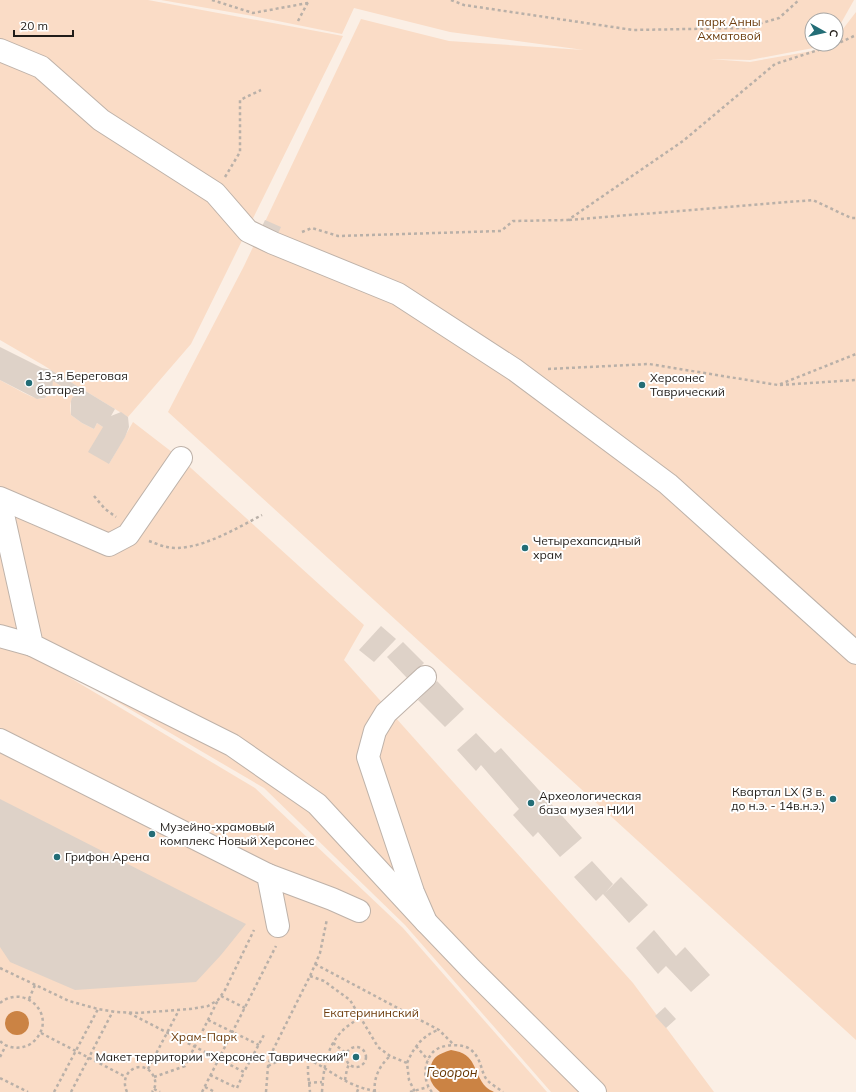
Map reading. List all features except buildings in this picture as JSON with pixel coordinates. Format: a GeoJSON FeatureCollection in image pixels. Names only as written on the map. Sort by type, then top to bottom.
{"type":"FeatureCollection","features":[{"type":"Feature","properties":{"kind":"lane"},"geometry":{"type":"LineString","coordinates":[[0,50],[41,67],[101,120],[215,193],[248,231],[273,244],[398,294],[515,370],[668,484],[856,653]]}},
{"type":"Feature","properties":{"kind":"lane"},"geometry":{"type":"LineString","coordinates":[[0,498],[109,546],[128,535],[181,458]]}},
{"type":"Feature","properties":{"kind":"lane"},"geometry":{"type":"LineString","coordinates":[[0,501],[32,645]]}},
{"type":"Feature","properties":{"kind":"lane"},"geometry":{"type":"LineString","coordinates":[[0,636],[32,645],[232,745],[317,804],[471,969],[594,1092]]}},
{"type":"Feature","properties":{"kind":"lane"},"geometry":{"type":"LineString","coordinates":[[425,677],[386,713],[375,731],[368,757],[413,892],[426,922]]}},
{"type":"Feature","properties":{"kind":"lane"},"geometry":{"type":"LineString","coordinates":[[0,740],[268,875],[332,899],[359,911]]}},
{"type":"Feature","properties":{"kind":"lane"},"geometry":{"type":"LineString","coordinates":[[268,875],[278,935]]}},
{"type":"Feature","properties":{"kind":"path"},"geometry":{"type":"LineString","coordinates":[[212,0],[253,13],[309,1]]}},
{"type":"Feature","properties":{"kind":"path"},"geometry":{"type":"LineString","coordinates":[[451,0],[464,5],[633,30],[746,28],[779,18],[799,0]]}},
{"type":"Feature","properties":{"kind":"path"},"geometry":{"type":"LineString","coordinates":[[298,20],[309,1]]}},
{"type":"Feature","properties":{"kind":"path"},"geometry":{"type":"LineString","coordinates":[[568,220],[683,141],[775,64],[837,44],[856,35]]}},
{"type":"Feature","properties":{"kind":"path"},"geometry":{"type":"LineString","coordinates":[[215,193],[240,152],[240,100],[261,90]]}},
{"type":"Feature","properties":{"kind":"path"},"geometry":{"type":"LineString","coordinates":[[273,244],[312,228],[338,236],[501,231],[513,222],[568,220],[812,200],[851,218],[856,218]]}},
{"type":"Feature","properties":{"kind":"path"},"geometry":{"type":"LineString","coordinates":[[778,385],[856,354]]}},
{"type":"Feature","properties":{"kind":"path"},"geometry":{"type":"LineString","coordinates":[[546,369],[649,364],[778,385],[856,380]]}},
{"type":"Feature","properties":{"kind":"path"},"geometry":{"type":"LineString","coordinates":[[94,496],[105,509],[144,539],[167,548],[190,547],[228,534],[262,515]]}},
{"type":"Feature","properties":{"kind":"path"},"geometry":{"type":"LineString","coordinates":[[266,1092],[268,1066],[272,1052],[320,953],[332,899]]}},
{"type":"Feature","properties":{"kind":"path"},"geometry":{"type":"LineString","coordinates":[[154,1077],[185,1066],[254,930]]}},
{"type":"Feature","properties":{"kind":"path"},"geometry":{"type":"LineString","coordinates":[[202,1092],[233,1031],[278,935]]}},
{"type":"Feature","properties":{"kind":"path"},"geometry":{"type":"LineString","coordinates":[[315,964],[439,1030],[454,1045]]}},
{"type":"Feature","properties":{"kind":"path"},"geometry":{"type":"LineString","coordinates":[[0,968],[69,1001],[113,1012],[163,1012],[208,1006],[218,1000]]}},
{"type":"Feature","properties":{"kind":"path"},"geometry":{"type":"LineString","coordinates":[[310,976],[324,981],[350,1000],[378,1047],[390,1056],[407,1063]]}},
{"type":"Feature","properties":{"kind":"path"},"geometry":{"type":"LineString","coordinates":[[29,999],[35,985]]}},
{"type":"Feature","properties":{"kind":"path"},"geometry":{"type":"LineString","coordinates":[[0,1003],[12,997],[20,996],[29,999],[36,1004],[41,1011],[43,1019],[43,1028],[41,1033],[34,1042],[26,1047],[18,1048],[0,1042]]}},
{"type":"Feature","properties":{"kind":"path"},"geometry":{"type":"LineString","coordinates":[[221,996],[244,1008]]}},
{"type":"Feature","properties":{"kind":"path"},"geometry":{"type":"LineString","coordinates":[[54,1092],[98,1009]]}},
{"type":"Feature","properties":{"kind":"path"},"geometry":{"type":"LineString","coordinates":[[148,1069],[180,1010]]}},
{"type":"Feature","properties":{"kind":"path"},"geometry":{"type":"LineString","coordinates":[[71,1092],[113,1012]]}},
{"type":"Feature","properties":{"kind":"path"},"geometry":{"type":"LineString","coordinates":[[127,1012],[244,1072]]}},
{"type":"Feature","properties":{"kind":"path"},"geometry":{"type":"LineString","coordinates":[[322,1092],[325,1061],[333,1042],[347,1026],[361,1018]]}},
{"type":"Feature","properties":{"kind":"path"},"geometry":{"type":"LineString","coordinates":[[208,1020],[259,1045]]}},
{"type":"Feature","properties":{"kind":"path"},"geometry":{"type":"LineString","coordinates":[[415,1091],[409,1080],[407,1063],[421,1039],[430,1033],[439,1030]]}},
{"type":"Feature","properties":{"kind":"path"},"geometry":{"type":"LineString","coordinates":[[41,1033],[126,1077]]}},
{"type":"Feature","properties":{"kind":"path"},"geometry":{"type":"LineString","coordinates":[[210,1075],[237,1088],[265,1033]]}},
{"type":"Feature","properties":{"kind":"path"},"geometry":{"type":"LineString","coordinates":[[333,1042],[347,1054]]}},
{"type":"Feature","properties":{"kind":"path"},"geometry":{"type":"LineString","coordinates":[[0,1057],[6,1045]]}},
{"type":"Feature","properties":{"kind":"path"},"geometry":{"type":"LineString","coordinates":[[432,1092],[428,1087],[425,1075],[428,1060],[434,1051],[443,1047],[454,1045],[463,1046],[470,1049],[481,1062],[487,1081],[503,1092]]}},
{"type":"Feature","properties":{"kind":"path"},"geometry":{"type":"LineString","coordinates":[[357,1046],[363,1049],[366,1054],[366,1061],[361,1066],[354,1067],[346,1060],[347,1054],[351,1048],[357,1046]]}},
{"type":"Feature","properties":{"kind":"path"},"geometry":{"type":"LineString","coordinates":[[416,1046],[428,1060]]}},
{"type":"Feature","properties":{"kind":"path"},"geometry":{"type":"LineString","coordinates":[[375,1092],[375,1080],[382,1065],[390,1056]]}},
{"type":"Feature","properties":{"kind":"path"},"geometry":{"type":"LineString","coordinates":[[268,1066],[282,1060],[299,1057],[324,1067],[359,1087],[379,1092]]}},
{"type":"Feature","properties":{"kind":"path"},"geometry":{"type":"LineString","coordinates":[[308,1060],[308,1083],[310,1092]]}},
{"type":"Feature","properties":{"kind":"path"},"geometry":{"type":"LineString","coordinates":[[345,1080],[349,1064]]}},
{"type":"Feature","properties":{"kind":"path"},"geometry":{"type":"LineString","coordinates":[[128,1092],[124,1082],[129,1072],[137,1067],[148,1069],[154,1077],[156,1084],[153,1090],[160,1092]]}},
{"type":"Feature","properties":{"kind":"path"},"geometry":{"type":"LineString","coordinates":[[0,1078],[28,1092]]}},
{"type":"Feature","properties":{"kind":"path"},"geometry":{"type":"LineString","coordinates":[[308,1083],[322,1082]]}},
{"type":"Feature","properties":{"kind":"path"},"geometry":{"type":"LineString","coordinates":[[205,1087],[215,1092]]}},
{"type":"Feature","properties":{"kind":"path"},"geometry":{"type":"LineString","coordinates":[[357,1092],[359,1087]]}},
{"type":"Feature","properties":{"kind":"path"},"geometry":{"type":"LineString","coordinates":[[410,1092],[428,1087]]}},
{"type":"Feature","properties":{"kind":"green space"},"geometry":{"type":"Polygon","coordinates":[[[0,0],[148,0],[343,36],[191,344],[128,417],[0,340],[0,0]]]}},
{"type":"Feature","properties":{"kind":"green space","name":"парк Анны Ахматовой"},"geometry":{"type":"Polygon","coordinates":[[[161,0],[854,0],[844,18],[844,12],[804,12],[804,50],[750,60],[710,59],[750,62],[806,52],[844,52],[844,28],[856,12],[856,1040],[168,412],[244,266],[361,19],[449,41],[584,50],[450,32],[354,8],[342,34],[253,16],[161,0]]]}},
{"type":"Feature","properties":{"kind":"green space"},"geometry":{"type":"Polygon","coordinates":[[[0,380],[28,395],[39,399],[43,399],[49,394],[53,381],[76,395],[71,401],[71,415],[94,429],[97,423],[103,427],[109,464],[133,422],[181,459],[364,625],[344,660],[633,983],[714,1092],[551,1092],[405,925],[264,788],[0,633],[0,380]]]}},
{"type":"Feature","properties":{"kind":"green space","name":"Музейно-храмовый комплекс Новый Херсонес"},"geometry":{"type":"Polygon","coordinates":[[[0,636],[255,788],[403,928],[547,1092],[0,1092],[0,636]]]}},
{"type":"Feature","properties":{"kind":"water"},"geometry":{"type":"Polygon","coordinates":[[[17,1011],[26,1014],[29,1023],[26,1032],[17,1035],[8,1032],[5,1023],[8,1014],[17,1011]]]}},
{"type":"Feature","properties":{"kind":"water","name":"Геоорон"},"geometry":{"type":"Polygon","coordinates":[[[451,1050],[466,1055],[487,1088],[494,1092],[440,1092],[432,1083],[430,1077],[431,1064],[434,1059],[442,1053],[451,1050]]]}},
{"type":"Feature","properties":{"kind":"place","name":"13-я Береговая батарея"},"geometry":{"type":"Point","coordinates":[29,383]}},
{"type":"Feature","properties":{"kind":"place","name":"Херсонес Таврический"},"geometry":{"type":"Point","coordinates":[642,385]}},
{"type":"Feature","properties":{"kind":"place","name":"Четырехапсидный храм"},"geometry":{"type":"Point","coordinates":[525,548]}},
{"type":"Feature","properties":{"kind":"place","name":"Квартал LX (3 в. до н.э. - 14в.н.э.)"},"geometry":{"type":"Point","coordinates":[833,799]}},
{"type":"Feature","properties":{"kind":"place","name":"Археологическая база музея НИИ"},"geometry":{"type":"Point","coordinates":[531,803]}},
{"type":"Feature","properties":{"kind":"place","name":"Музейно-храмовый комплекс Новый Херсонес"},"geometry":{"type":"Point","coordinates":[152,834]}},
{"type":"Feature","properties":{"kind":"place","name":"Грифон Арена"},"geometry":{"type":"Point","coordinates":[57,857]}},
{"type":"Feature","properties":{"kind":"place","name":"Макет территории \"Херсонес Таврический\""},"geometry":{"type":"Point","coordinates":[356,1057]}},
{"type":"Feature","properties":{"kind":"park label","name":"Екатерининский"},"geometry":{"type":"Point","coordinates":[371,1013]}},
{"type":"Feature","properties":{"kind":"park label","name":"Храм-Парк"},"geometry":{"type":"Point","coordinates":[204,1037]}}]}
